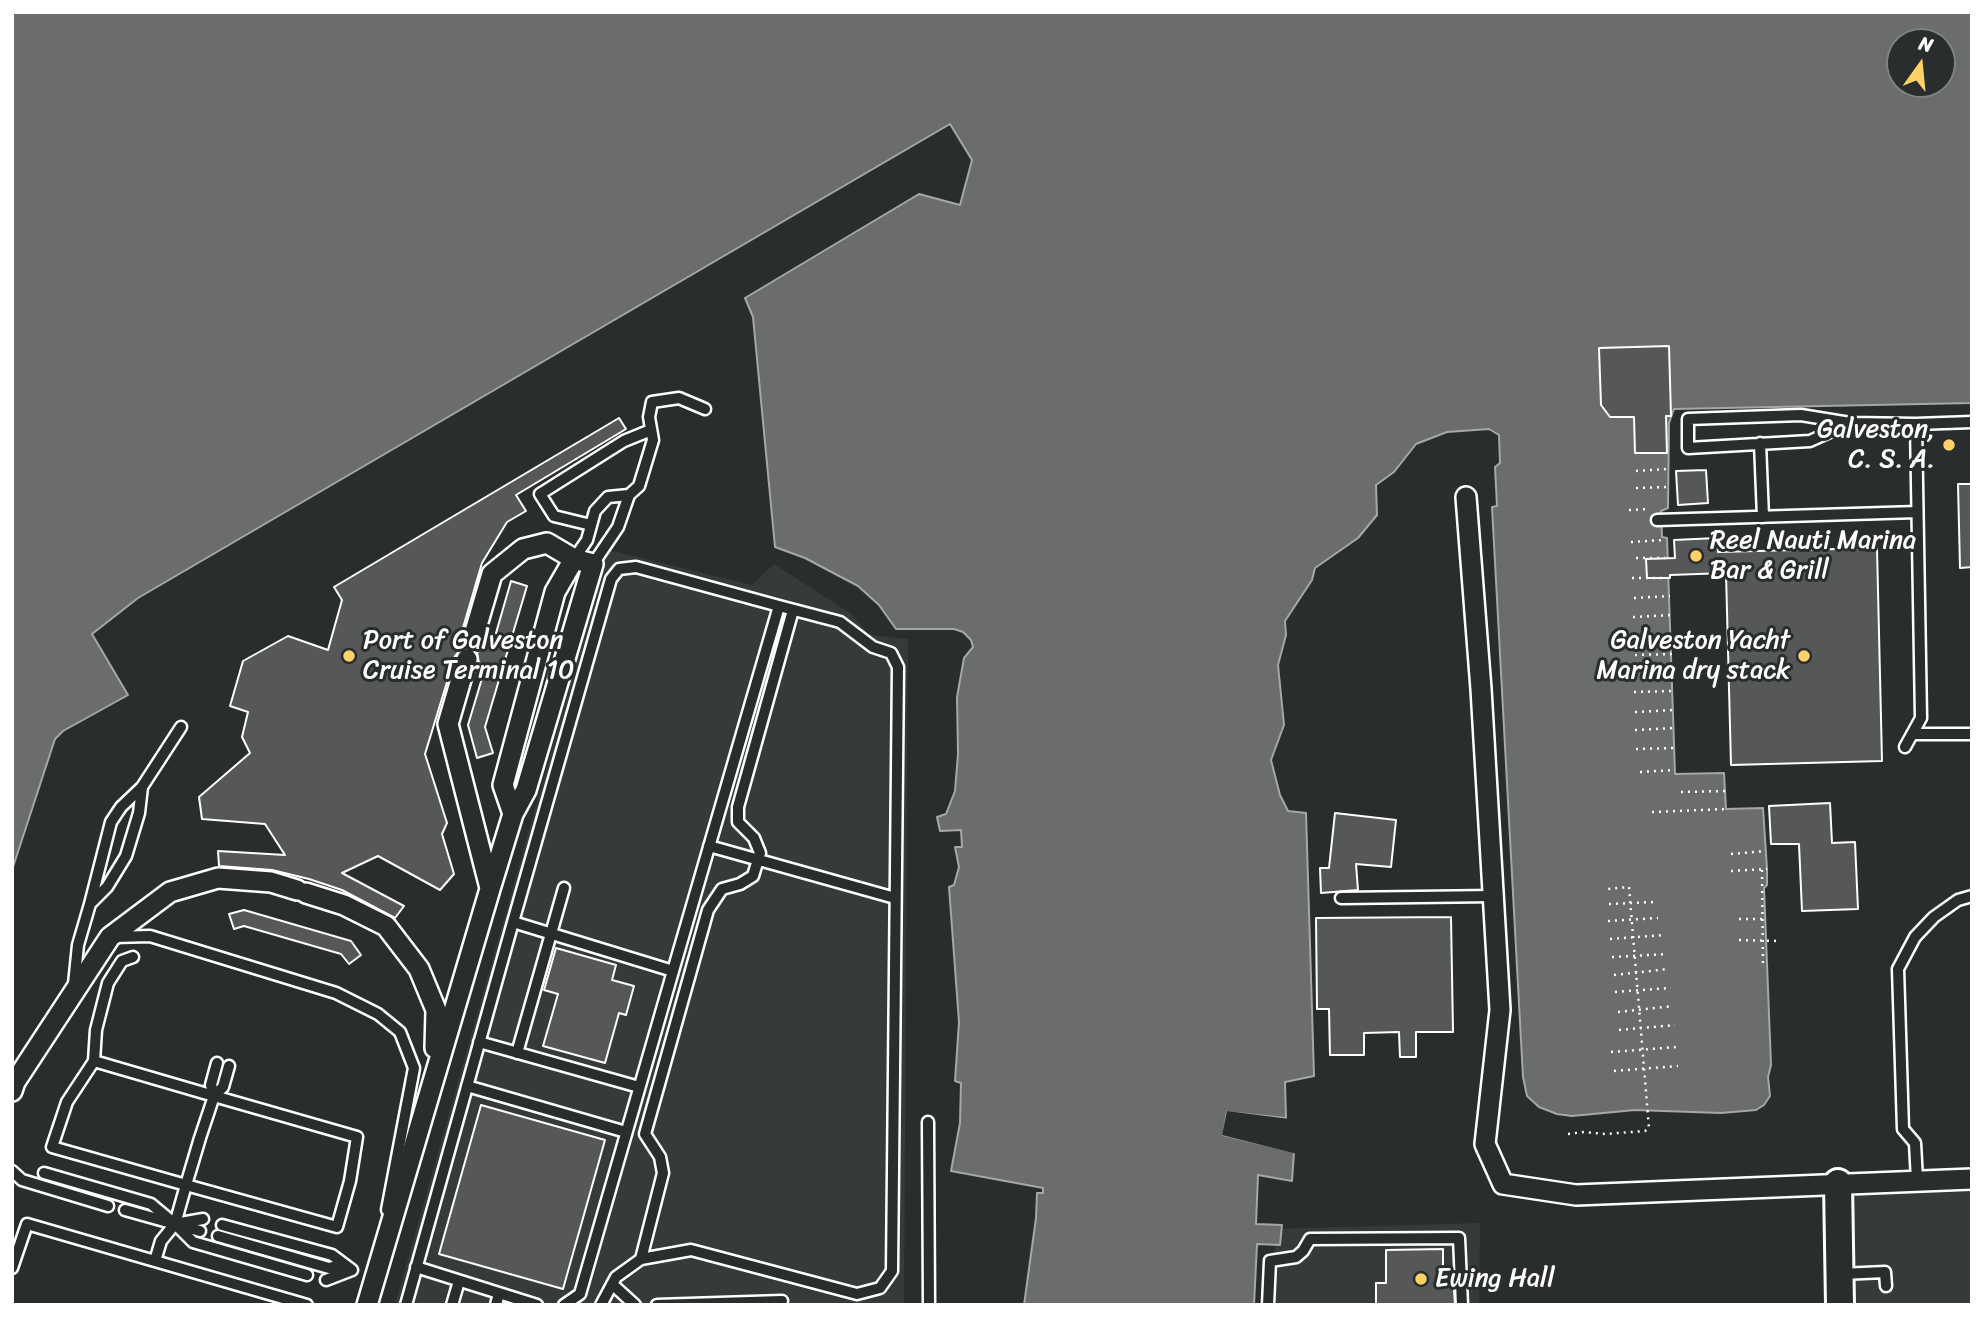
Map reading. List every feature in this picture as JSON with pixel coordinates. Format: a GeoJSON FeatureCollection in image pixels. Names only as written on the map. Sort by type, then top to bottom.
{"type":"FeatureCollection","features":[{"type":"Feature","properties":{"kind":"street"},"geometry":{"type":"LineString","coordinates":[[1465,497],[1481,689],[1500,1010],[1485,1144],[1503,1184],[1576,1195],[1972,1179]]}},
{"type":"Feature","properties":{"kind":"street"},"geometry":{"type":"LineString","coordinates":[[367,1305],[490,889],[513,814],[526,790],[593,564],[574,559],[547,543],[523,550],[492,574],[448,724],[490,889]]}},
{"type":"Feature","properties":{"kind":"street"},"geometry":{"type":"LineString","coordinates":[[513,814],[503,785],[555,592],[574,559]]}},
{"type":"Feature","properties":{"kind":"street"},"geometry":{"type":"LineString","coordinates":[[12,1090],[110,937],[170,892],[218,878],[271,882],[344,905],[386,926],[419,969],[436,1010],[434,1076]]}},
{"type":"Feature","properties":{"kind":"street"},"geometry":{"type":"LineString","coordinates":[[1838,1183],[1840,1305]]}},
{"type":"Feature","properties":{"kind":"lane"},"geometry":{"type":"LineString","coordinates":[[593,564],[618,527],[629,495],[639,486],[653,440],[649,417],[652,402],[679,398],[705,409]]}},
{"type":"Feature","properties":{"kind":"lane"},"geometry":{"type":"LineString","coordinates":[[1850,423],[1810,441],[1688,448],[1688,419],[1801,415],[1850,423],[1972,422]]}},
{"type":"Feature","properties":{"kind":"lane"},"geometry":{"type":"LineString","coordinates":[[1905,747],[1921,718],[1916,424]]}},
{"type":"Feature","properties":{"kind":"lane"},"geometry":{"type":"LineString","coordinates":[[591,525],[554,516],[540,494],[624,442],[651,430]]}},
{"type":"Feature","properties":{"kind":"lane"},"geometry":{"type":"LineString","coordinates":[[1760,443],[1763,517]]}},
{"type":"Feature","properties":{"kind":"lane"},"geometry":{"type":"LineString","coordinates":[[574,559],[587,540],[595,511],[608,497],[629,495]]}},
{"type":"Feature","properties":{"kind":"lane"},"geometry":{"type":"LineString","coordinates":[[1657,520],[1917,513]]}},
{"type":"Feature","properties":{"kind":"lane"},"geometry":{"type":"LineString","coordinates":[[406,1305],[611,579],[619,569],[636,566],[840,622],[873,647],[891,653],[898,667],[892,1271],[880,1288],[857,1294],[691,1250],[641,1259],[616,1277],[601,1305]]}},
{"type":"Feature","properties":{"kind":"lane"},"geometry":{"type":"LineString","coordinates":[[564,1305],[580,1294],[779,606]]}},
{"type":"Feature","properties":{"kind":"lane"},"geometry":{"type":"LineString","coordinates":[[641,1259],[663,1173],[660,1157],[645,1133],[708,910],[722,889],[740,884],[753,876],[760,853],[754,838],[738,822],[738,807],[793,610]]}},
{"type":"Feature","properties":{"kind":"lane"},"geometry":{"type":"LineString","coordinates":[[72,995],[78,946],[111,822],[121,807],[142,787],[181,727]]}},
{"type":"Feature","properties":{"kind":"lane"},"geometry":{"type":"LineString","coordinates":[[1912,734],[1972,734]]}},
{"type":"Feature","properties":{"kind":"lane"},"geometry":{"type":"LineString","coordinates":[[90,904],[107,887],[126,856],[139,813],[142,787]]}},
{"type":"Feature","properties":{"kind":"lane"},"geometry":{"type":"LineString","coordinates":[[709,846],[895,898]]}},
{"type":"Feature","properties":{"kind":"lane"},"geometry":{"type":"LineString","coordinates":[[517,1053],[564,888]]}},
{"type":"Feature","properties":{"kind":"lane"},"geometry":{"type":"LineString","coordinates":[[1341,898],[1494,895]]}},
{"type":"Feature","properties":{"kind":"lane"},"geometry":{"type":"LineString","coordinates":[[1917,1180],[1915,1143],[1903,1129],[1898,969],[1915,937],[1934,916],[1958,900],[1972,896]]}},
{"type":"Feature","properties":{"kind":"lane"},"geometry":{"type":"LineString","coordinates":[[513,922],[673,971]]}},
{"type":"Feature","properties":{"kind":"lane"},"geometry":{"type":"LineString","coordinates":[[110,937],[150,936],[336,993],[378,1014],[401,1032],[414,1068],[387,1208],[387,1237]]}},
{"type":"Feature","properties":{"kind":"lane"},"geometry":{"type":"LineString","coordinates":[[94,1061],[356,1137],[350,1181],[337,1227],[52,1147],[67,1102],[94,1061],[96,1030],[108,983],[122,961],[133,957]]}},
{"type":"Feature","properties":{"kind":"lane"},"geometry":{"type":"LineString","coordinates":[[479,1042],[639,1087]]}},
{"type":"Feature","properties":{"kind":"lane"},"geometry":{"type":"LineString","coordinates":[[214,1096],[211,1085],[218,1062]]}},
{"type":"Feature","properties":{"kind":"lane"},"geometry":{"type":"LineString","coordinates":[[155,1261],[161,1241],[175,1224],[214,1096],[223,1087],[229,1066]]}},
{"type":"Feature","properties":{"kind":"lane"},"geometry":{"type":"LineString","coordinates":[[467,1086],[626,1132]]}},
{"type":"Feature","properties":{"kind":"lane"},"geometry":{"type":"LineString","coordinates":[[928,1122],[929,1305]]}},
{"type":"Feature","properties":{"kind":"lane"},"geometry":{"type":"LineString","coordinates":[[12,1172],[26,1168]]}},
{"type":"Feature","properties":{"kind":"lane"},"geometry":{"type":"LineString","coordinates":[[12,1172],[22,1180],[108,1206]]}},
{"type":"Feature","properties":{"kind":"lane"},"geometry":{"type":"LineString","coordinates":[[44,1173],[151,1204],[193,1242],[307,1275]]}},
{"type":"Feature","properties":{"kind":"lane"},"geometry":{"type":"LineString","coordinates":[[125,1210],[200,1231]]}},
{"type":"Feature","properties":{"kind":"lane"},"geometry":{"type":"LineString","coordinates":[[175,1224],[203,1219]]}},
{"type":"Feature","properties":{"kind":"lane"},"geometry":{"type":"LineString","coordinates":[[12,1268],[27,1224],[307,1305]]}},
{"type":"Feature","properties":{"kind":"lane"},"geometry":{"type":"LineString","coordinates":[[222,1225],[332,1255],[348,1267],[375,1276]]}},
{"type":"Feature","properties":{"kind":"lane"},"geometry":{"type":"LineString","coordinates":[[218,1236],[329,1268],[348,1267]]}},
{"type":"Feature","properties":{"kind":"lane"},"geometry":{"type":"LineString","coordinates":[[1268,1305],[1270,1261],[1296,1257],[1310,1240],[1459,1238],[1462,1305]]}},
{"type":"Feature","properties":{"kind":"lane"},"geometry":{"type":"LineString","coordinates":[[326,1280],[348,1267]]}},
{"type":"Feature","properties":{"kind":"lane"},"geometry":{"type":"LineString","coordinates":[[416,1267],[537,1305]]}},
{"type":"Feature","properties":{"kind":"lane"},"geometry":{"type":"LineString","coordinates":[[1840,1274],[1885,1272],[1886,1286]]}},
{"type":"Feature","properties":{"kind":"lane"},"geometry":{"type":"LineString","coordinates":[[452,1305],[459,1280]]}},
{"type":"Feature","properties":{"kind":"lane"},"geometry":{"type":"LineString","coordinates":[[612,1284],[635,1305]]}},
{"type":"Feature","properties":{"kind":"lane"},"geometry":{"type":"LineString","coordinates":[[496,1305],[499,1293]]}},
{"type":"Feature","properties":{"kind":"lane"},"geometry":{"type":"LineString","coordinates":[[657,1305],[782,1301]]}},
{"type":"Feature","properties":{"kind":"path"},"geometry":{"type":"LineString","coordinates":[[1636,471],[1667,469]]}},
{"type":"Feature","properties":{"kind":"path"},"geometry":{"type":"LineString","coordinates":[[1636,488],[1667,487]]}},
{"type":"Feature","properties":{"kind":"path"},"geometry":{"type":"LineString","coordinates":[[1631,542],[1664,540]]}},
{"type":"Feature","properties":{"kind":"path"},"geometry":{"type":"LineString","coordinates":[[1636,558],[1665,558]]}},
{"type":"Feature","properties":{"kind":"path"},"geometry":{"type":"LineString","coordinates":[[1632,578],[1668,578]]}},
{"type":"Feature","properties":{"kind":"path"},"geometry":{"type":"LineString","coordinates":[[1634,598],[1670,596]]}},
{"type":"Feature","properties":{"kind":"path"},"geometry":{"type":"LineString","coordinates":[[1633,617],[1671,615]]}},
{"type":"Feature","properties":{"kind":"path"},"geometry":{"type":"LineString","coordinates":[[1634,636],[1671,635]]}},
{"type":"Feature","properties":{"kind":"path"},"geometry":{"type":"LineString","coordinates":[[1635,655],[1672,654]]}},
{"type":"Feature","properties":{"kind":"path"},"geometry":{"type":"LineString","coordinates":[[1634,673],[1672,673]]}},
{"type":"Feature","properties":{"kind":"path"},"geometry":{"type":"LineString","coordinates":[[1634,692],[1673,691]]}},
{"type":"Feature","properties":{"kind":"path"},"geometry":{"type":"LineString","coordinates":[[1635,712],[1673,710]]}},
{"type":"Feature","properties":{"kind":"path"},"geometry":{"type":"LineString","coordinates":[[1635,730],[1674,728]]}},
{"type":"Feature","properties":{"kind":"path"},"geometry":{"type":"LineString","coordinates":[[1636,749],[1674,748]]}},
{"type":"Feature","properties":{"kind":"path"},"geometry":{"type":"LineString","coordinates":[[1640,772],[1675,770]]}},
{"type":"Feature","properties":{"kind":"path"},"geometry":{"type":"LineString","coordinates":[[1681,792],[1725,791]]}},
{"type":"Feature","properties":{"kind":"path"},"geometry":{"type":"LineString","coordinates":[[1652,812],[1726,809]]}},
{"type":"Feature","properties":{"kind":"path"},"geometry":{"type":"LineString","coordinates":[[1731,854],[1766,851]]}},
{"type":"Feature","properties":{"kind":"path"},"geometry":{"type":"LineString","coordinates":[[1731,871],[1768,869]]}},
{"type":"Feature","properties":{"kind":"path"},"geometry":{"type":"LineString","coordinates":[[1762,870],[1763,968]]}},
{"type":"Feature","properties":{"kind":"path"},"geometry":{"type":"LineString","coordinates":[[1568,1133],[1605,1134],[1645,1131],[1649,1128],[1629,887],[1608,889]]}},
{"type":"Feature","properties":{"kind":"path"},"geometry":{"type":"LineString","coordinates":[[1609,904],[1654,902]]}},
{"type":"Feature","properties":{"kind":"path"},"geometry":{"type":"LineString","coordinates":[[1608,921],[1658,918]]}},
{"type":"Feature","properties":{"kind":"path"},"geometry":{"type":"LineString","coordinates":[[1739,919],[1762,919]]}},
{"type":"Feature","properties":{"kind":"path"},"geometry":{"type":"LineString","coordinates":[[1610,939],[1665,935]]}},
{"type":"Feature","properties":{"kind":"path"},"geometry":{"type":"LineString","coordinates":[[1739,940],[1780,941]]}},
{"type":"Feature","properties":{"kind":"path"},"geometry":{"type":"LineString","coordinates":[[1612,957],[1668,954]]}},
{"type":"Feature","properties":{"kind":"path"},"geometry":{"type":"LineString","coordinates":[[1614,975],[1668,969]]}},
{"type":"Feature","properties":{"kind":"path"},"geometry":{"type":"LineString","coordinates":[[1615,992],[1671,988]]}},
{"type":"Feature","properties":{"kind":"path"},"geometry":{"type":"LineString","coordinates":[[1618,1012],[1673,1006]]}},
{"type":"Feature","properties":{"kind":"path"},"geometry":{"type":"LineString","coordinates":[[1619,1030],[1675,1025]]}},
{"type":"Feature","properties":{"kind":"path"},"geometry":{"type":"LineString","coordinates":[[1611,1052],[1677,1047]]}},
{"type":"Feature","properties":{"kind":"path"},"geometry":{"type":"LineString","coordinates":[[1614,1071],[1678,1066]]}},
{"type":"Feature","properties":{"kind":"shaded area"},"geometry":{"type":"Polygon","coordinates":[[[12,12],[1972,12],[1972,403],[1674,409],[1669,423],[1668,508],[1661,511],[1662,537],[1667,538],[1675,774],[1724,773],[1726,809],[1763,808],[1767,869],[1767,885],[1764,888],[1770,1096],[1764,1105],[1756,1110],[1721,1113],[1635,1110],[1572,1116],[1539,1107],[1527,1096],[1523,1077],[1492,507],[1497,506],[1495,467],[1500,463],[1499,435],[1489,429],[1447,432],[1416,444],[1394,472],[1376,485],[1377,515],[1358,538],[1315,568],[1312,580],[1285,621],[1286,635],[1278,665],[1284,725],[1271,760],[1280,795],[1288,811],[1306,813],[1314,1076],[1285,1082],[1286,1118],[1227,1112],[1223,1135],[1294,1152],[1292,1181],[1258,1175],[1256,1224],[1282,1225],[1280,1245],[1257,1244],[1254,1305],[1024,1305],[1037,1193],[1043,1193],[1043,1188],[951,1171],[960,1123],[961,1083],[955,1081],[959,1022],[949,887],[954,885],[959,867],[955,847],[962,847],[961,830],[940,831],[937,817],[946,814],[955,791],[958,754],[957,697],[964,658],[973,647],[971,640],[963,632],[954,629],[896,629],[879,605],[858,586],[805,558],[775,547],[753,317],[745,298],[919,194],[960,205],[972,160],[950,124],[138,598],[92,634],[128,695],[63,731],[55,739],[12,870],[12,12]]]}},
{"type":"Feature","properties":{"kind":"shaded area"},"geometry":{"type":"Polygon","coordinates":[[[608,550],[752,585],[774,564],[850,613],[870,635],[908,639],[904,1305],[395,1305],[608,550]]]}},
{"type":"Feature","properties":{"kind":"shaded area"},"geometry":{"type":"Polygon","coordinates":[[[1972,1192],[1972,1305],[1854,1305],[1851,1194],[1972,1192]]]}},
{"type":"Feature","properties":{"kind":"shaded area"},"geometry":{"type":"Polygon","coordinates":[[[1480,1223],[1479,1305],[1273,1305],[1276,1229],[1480,1223]]]}},
{"type":"Feature","properties":{"kind":"pier"},"geometry":{"type":"Polygon","coordinates":[[[1227,1111],[1289,1119],[1285,1121],[1230,1115],[1226,1133],[1295,1149],[1297,1154],[1222,1135],[1227,1111]]]}},
{"type":"Feature","properties":{"kind":"building"},"geometry":{"type":"Polygon","coordinates":[[[1669,346],[1671,416],[1666,416],[1667,453],[1635,453],[1634,417],[1610,417],[1601,405],[1599,348],[1669,346]]]}},
{"type":"Feature","properties":{"kind":"building","name":"Port of Galveston Cruise Terminal 10"},"geometry":{"type":"Polygon","coordinates":[[[619,418],[626,429],[516,495],[526,511],[507,522],[482,563],[460,638],[462,648],[455,656],[425,754],[447,823],[442,834],[454,874],[440,890],[378,856],[342,873],[404,906],[395,918],[342,890],[309,879],[272,870],[219,866],[218,851],[285,855],[265,824],[202,819],[199,797],[250,753],[242,737],[248,712],[230,706],[243,661],[288,636],[328,650],[342,600],[334,587],[619,418]]]}},
{"type":"Feature","properties":{"kind":"building"},"geometry":{"type":"Polygon","coordinates":[[[1706,470],[1708,503],[1678,505],[1676,471],[1706,470]]]}},
{"type":"Feature","properties":{"kind":"building"},"geometry":{"type":"Polygon","coordinates":[[[1958,484],[1972,484],[1972,567],[1960,568],[1958,484]]]}},
{"type":"Feature","properties":{"kind":"building","name":"Galveston Yacht Marina dry stack"},"geometry":{"type":"Polygon","coordinates":[[[1717,538],[1718,552],[1877,548],[1882,761],[1731,765],[1726,573],[1647,578],[1646,559],[1675,558],[1674,540],[1717,538]]]}},
{"type":"Feature","properties":{"kind":"building"},"geometry":{"type":"Polygon","coordinates":[[[511,581],[527,586],[485,727],[493,753],[477,758],[468,725],[486,665],[479,663],[477,653],[484,645],[492,647],[511,581]]]}},
{"type":"Feature","properties":{"kind":"building"},"geometry":{"type":"Polygon","coordinates":[[[1830,803],[1832,843],[1855,842],[1858,909],[1802,911],[1799,844],[1771,844],[1769,806],[1830,803]]]}},
{"type":"Feature","properties":{"kind":"building"},"geometry":{"type":"Polygon","coordinates":[[[1335,813],[1396,820],[1391,867],[1356,864],[1358,890],[1321,893],[1320,868],[1329,868],[1335,813]]]}},
{"type":"Feature","properties":{"kind":"building"},"geometry":{"type":"Polygon","coordinates":[[[244,910],[351,941],[361,955],[349,964],[341,954],[244,926],[234,929],[229,914],[244,910]]]}},
{"type":"Feature","properties":{"kind":"building"},"geometry":{"type":"Polygon","coordinates":[[[1451,917],[1453,1032],[1416,1032],[1416,1057],[1400,1057],[1399,1032],[1364,1033],[1364,1055],[1330,1055],[1329,1009],[1317,1009],[1316,918],[1451,917]]]}},
{"type":"Feature","properties":{"kind":"building"},"geometry":{"type":"Polygon","coordinates":[[[556,948],[616,965],[612,980],[634,986],[626,1015],[619,1013],[605,1063],[543,1046],[558,994],[544,990],[556,948]]]}},
{"type":"Feature","properties":{"kind":"building"},"geometry":{"type":"Polygon","coordinates":[[[481,1105],[605,1140],[563,1289],[439,1254],[481,1105]]]}},
{"type":"Feature","properties":{"kind":"building","name":"Ewing Hall"},"geometry":{"type":"Polygon","coordinates":[[[1443,1249],[1443,1275],[1453,1274],[1455,1305],[1376,1305],[1376,1283],[1386,1283],[1386,1250],[1443,1249]]]}},
{"type":"Feature","properties":{"kind":"place","name":"Galveston, C. S. A."},"geometry":{"type":"Point","coordinates":[1949,445]}},
{"type":"Feature","properties":{"kind":"place","name":"Reel Nauti Marina Bar & Grill"},"geometry":{"type":"Point","coordinates":[1696,556]}},
{"type":"Feature","properties":{"kind":"place","name":"Port of Galveston Cruise Terminal 10"},"geometry":{"type":"Point","coordinates":[349,656]}},
{"type":"Feature","properties":{"kind":"place","name":"Galveston Yacht Marina dry stack"},"geometry":{"type":"Point","coordinates":[1804,656]}},
{"type":"Feature","properties":{"kind":"place","name":"Ewing Hall"},"geometry":{"type":"Point","coordinates":[1421,1279]}}]}
